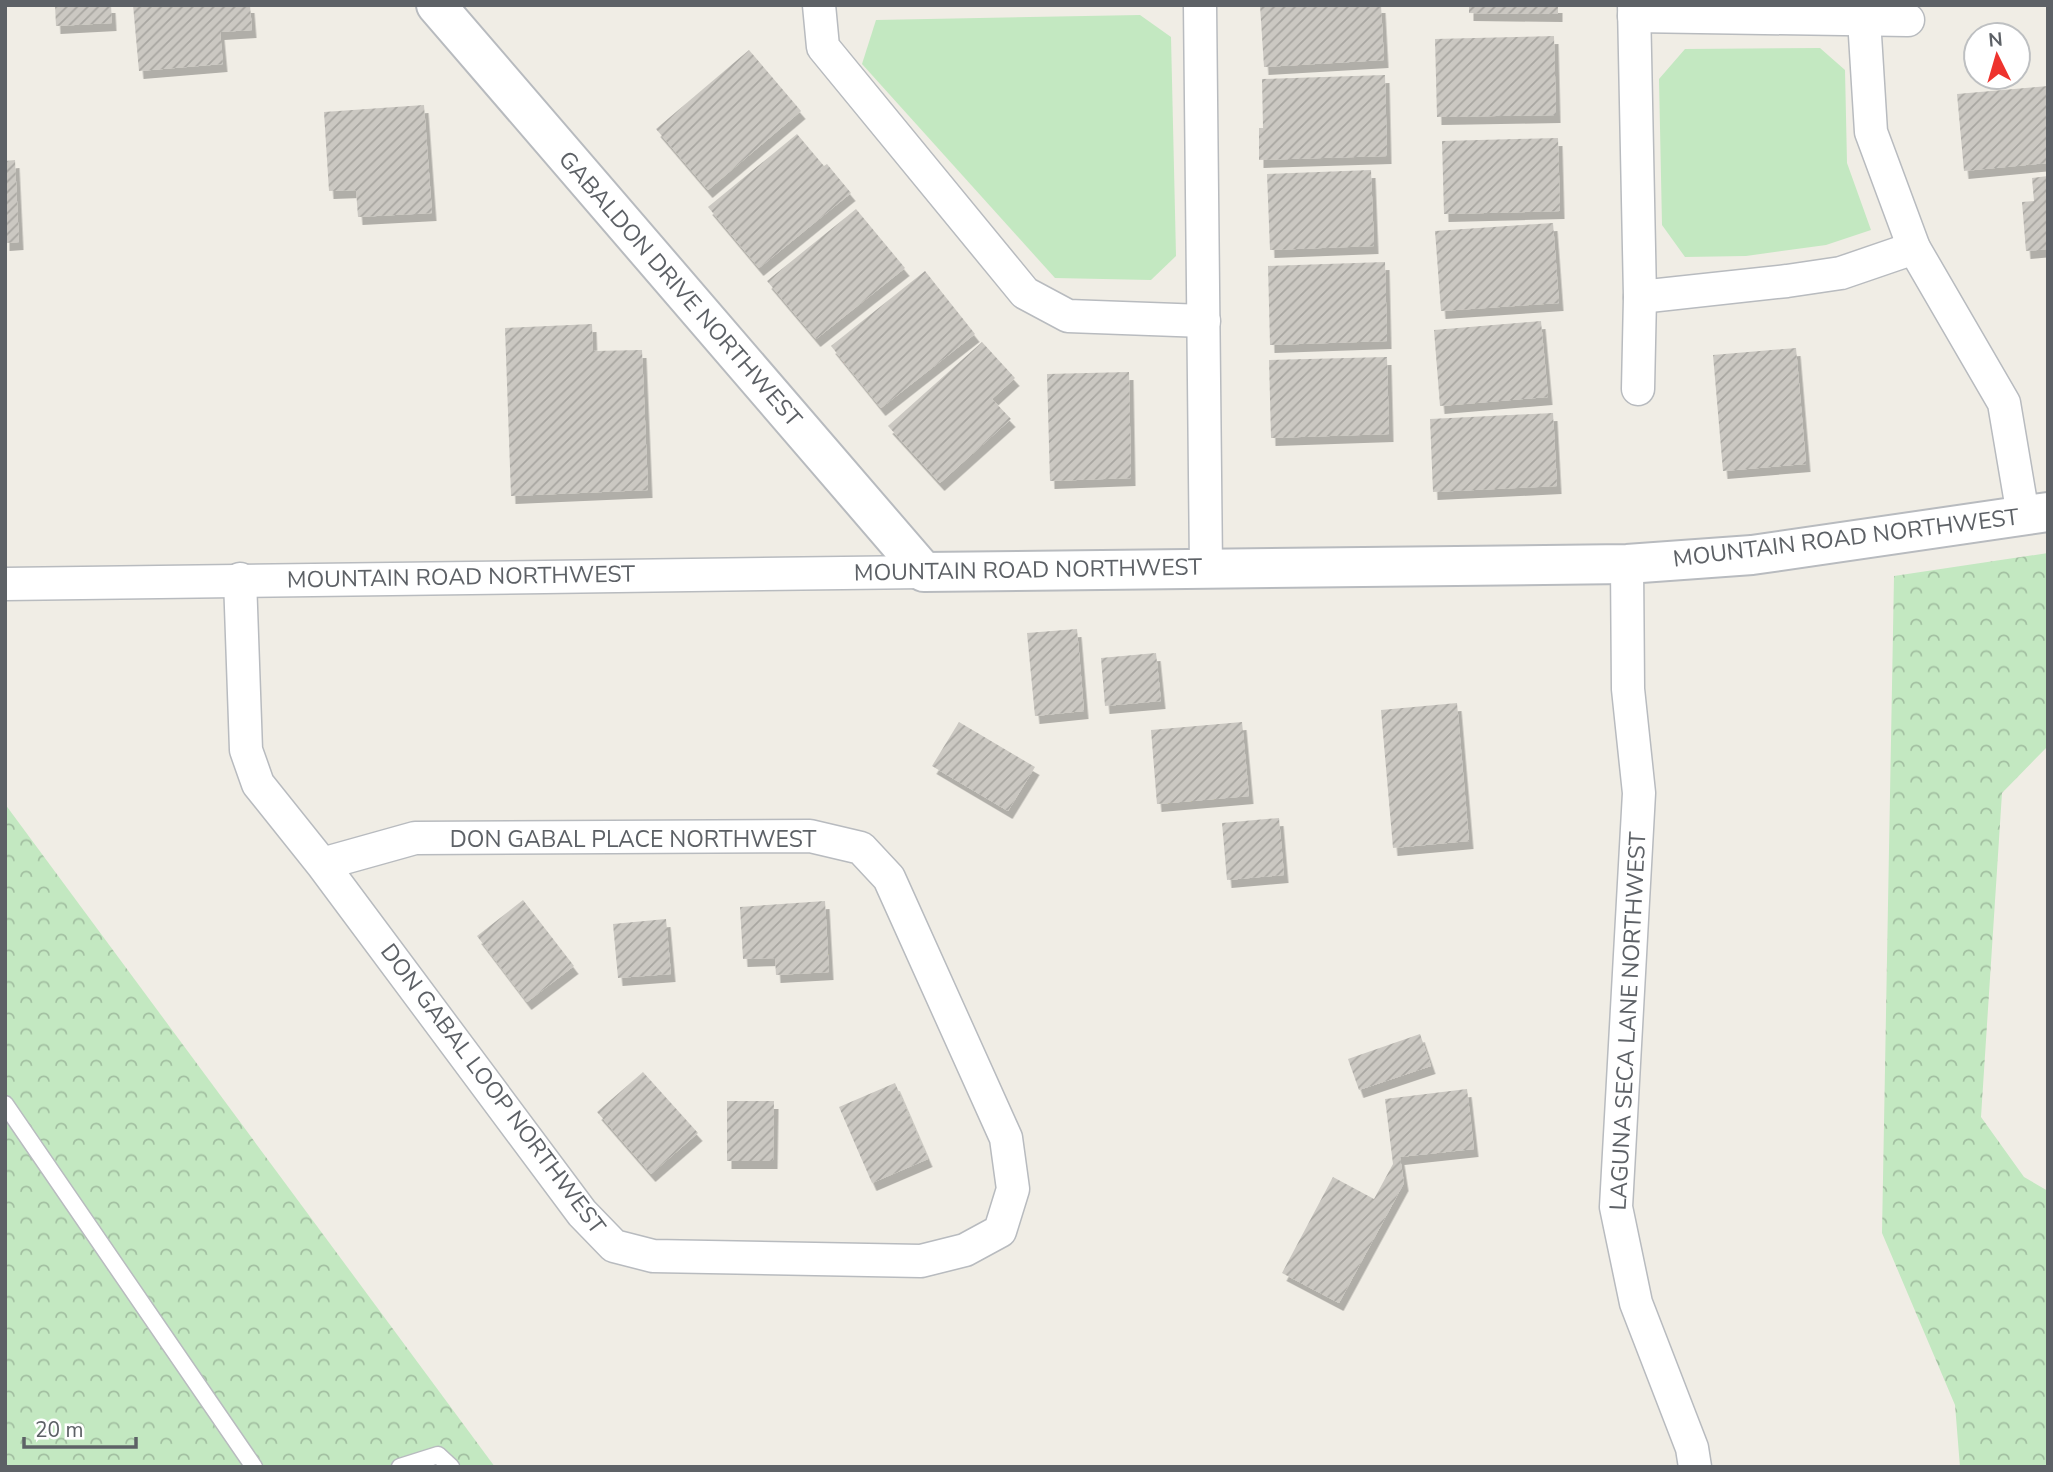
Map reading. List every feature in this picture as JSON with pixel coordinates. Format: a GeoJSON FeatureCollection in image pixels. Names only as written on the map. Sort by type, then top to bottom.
{"type":"FeatureCollection","features":[{"type":"Feature","properties":{"kind":"street","name":"GABALDON DRIVE NORTHWEST"},"geometry":{"type":"LineString","coordinates":[[436,5],[923,572]]}},
{"type":"Feature","properties":{"kind":"street"},"geometry":{"type":"LineString","coordinates":[[819,5],[823,47],[1025,293],[1068,316],[1205,321]]}},
{"type":"Feature","properties":{"kind":"street"},"geometry":{"type":"LineString","coordinates":[[1200,5],[1206,568]]}},
{"type":"Feature","properties":{"kind":"street"},"geometry":{"type":"LineString","coordinates":[[1639,389],[1640,297],[1634,10],[1908,20]]}},
{"type":"Feature","properties":{"kind":"street"},"geometry":{"type":"LineString","coordinates":[[1864,19],[1871,132],[1914,248],[2004,403],[2035,513]]}},
{"type":"Feature","properties":{"kind":"street"},"geometry":{"type":"LineString","coordinates":[[1640,297],[1841,273],[1914,248]]}},
{"type":"Feature","properties":{"kind":"street","name":"MOUNTAIN ROAD NORTHWEST"},"geometry":{"type":"LineString","coordinates":[[5,584],[240,579],[1627,564],[1752,555],[2035,513]]}},
{"type":"Feature","properties":{"kind":"street","name":"LAGUNA SECA LANE NORTHWEST"},"geometry":{"type":"LineString","coordinates":[[1627,564],[1628,689],[1639,793],[1616,1207],[1636,1303],[1692,1448],[1695,1467]]}},
{"type":"Feature","properties":{"kind":"street","name":"DON GABAL LOOP NORTHWEST"},"geometry":{"type":"LineString","coordinates":[[240,579],[246,750],[258,784],[322,864],[582,1213],[614,1247],[653,1256],[922,1261],[965,1250],[1000,1231]]}},
{"type":"Feature","properties":{"kind":"street","name":"DON GABAL PLACE NORTHWEST"},"geometry":{"type":"LineString","coordinates":[[322,864],[415,838],[810,836],[861,848],[889,878],[1006,1138],[1013,1189],[1000,1231]]}},
{"type":"Feature","properties":{"kind":"lane"},"geometry":{"type":"LineString","coordinates":[[5,1104],[254,1467]]}},
{"type":"Feature","properties":{"kind":"lane"},"geometry":{"type":"LineString","coordinates":[[400,1467],[438,1455],[451,1467]]}},
{"type":"Feature","properties":{"kind":"green space"},"geometry":{"type":"Polygon","coordinates":[[[1140,15],[1171,37],[1176,256],[1151,280],[1055,278],[862,64],[876,20],[1140,15]]]}},
{"type":"Feature","properties":{"kind":"green space"},"geometry":{"type":"Polygon","coordinates":[[[1820,48],[1845,70],[1847,163],[1871,230],[1826,245],[1746,256],[1685,257],[1662,225],[1659,79],[1685,49],[1820,48]]]}},
{"type":"Feature","properties":{"kind":"green space"},"geometry":{"type":"Polygon","coordinates":[[[2048,553],[2048,746],[2002,793],[1981,1117],[2024,1177],[2048,1191],[2048,1467],[1960,1467],[1955,1405],[1882,1233],[1894,576],[2048,553]]]}},
{"type":"Feature","properties":{"kind":"green space"},"geometry":{"type":"Polygon","coordinates":[[[5,804],[495,1467],[5,1467],[5,804]]]}},
{"type":"Feature","properties":{"kind":"building"},"geometry":{"type":"Polygon","coordinates":[[[55,5],[111,5],[112,23],[56,26],[55,5]]]}},
{"type":"Feature","properties":{"kind":"building"},"geometry":{"type":"Polygon","coordinates":[[[133,5],[250,5],[252,30],[220,32],[223,64],[139,71],[133,5]]]}},
{"type":"Feature","properties":{"kind":"building"},"geometry":{"type":"Polygon","coordinates":[[[1260,5],[1381,5],[1384,60],[1264,67],[1260,5]]]}},
{"type":"Feature","properties":{"kind":"building"},"geometry":{"type":"Polygon","coordinates":[[[1469,5],[1558,5],[1558,14],[1469,13],[1469,5]]]}},
{"type":"Feature","properties":{"kind":"building"},"geometry":{"type":"Polygon","coordinates":[[[1554,36],[1556,115],[1437,117],[1435,39],[1554,36]]]}},
{"type":"Feature","properties":{"kind":"building"},"geometry":{"type":"Polygon","coordinates":[[[749,50],[801,111],[708,190],[656,129],[749,50]]]}},
{"type":"Feature","properties":{"kind":"building"},"geometry":{"type":"Polygon","coordinates":[[[1385,75],[1387,156],[1259,160],[1259,128],[1263,128],[1262,79],[1385,75]]]}},
{"type":"Feature","properties":{"kind":"building"},"geometry":{"type":"Polygon","coordinates":[[[2048,86],[2048,163],[1964,171],[1957,94],[2032,91],[2032,87],[2048,86]]]}},
{"type":"Feature","properties":{"kind":"building"},"geometry":{"type":"Polygon","coordinates":[[[424,105],[432,213],[358,217],[356,190],[329,191],[324,112],[424,105]]]}},
{"type":"Feature","properties":{"kind":"building"},"geometry":{"type":"Polygon","coordinates":[[[797,134],[851,193],[759,268],[708,207],[797,134]]]}},
{"type":"Feature","properties":{"kind":"building"},"geometry":{"type":"Polygon","coordinates":[[[1558,138],[1560,211],[1444,214],[1442,141],[1558,138]]]}},
{"type":"Feature","properties":{"kind":"building"},"geometry":{"type":"Polygon","coordinates":[[[15,160],[19,242],[5,243],[5,161],[15,160]]]}},
{"type":"Feature","properties":{"kind":"building"},"geometry":{"type":"Polygon","coordinates":[[[1371,170],[1374,246],[1270,250],[1267,174],[1371,170]]]}},
{"type":"Feature","properties":{"kind":"building"},"geometry":{"type":"Polygon","coordinates":[[[2048,176],[2048,249],[2026,251],[2022,202],[2034,201],[2032,178],[2048,176]]]}},
{"type":"Feature","properties":{"kind":"building"},"geometry":{"type":"Polygon","coordinates":[[[856,209],[905,268],[816,339],[767,281],[856,209]]]}},
{"type":"Feature","properties":{"kind":"building"},"geometry":{"type":"Polygon","coordinates":[[[1553,223],[1559,303],[1441,311],[1435,231],[1553,223]]]}},
{"type":"Feature","properties":{"kind":"building"},"geometry":{"type":"Polygon","coordinates":[[[1385,262],[1387,341],[1270,345],[1268,266],[1385,262]]]}},
{"type":"Feature","properties":{"kind":"building"},"geometry":{"type":"Polygon","coordinates":[[[925,271],[975,334],[881,408],[831,346],[925,271]]]}},
{"type":"Feature","properties":{"kind":"building"},"geometry":{"type":"Polygon","coordinates":[[[1541,321],[1548,397],[1440,406],[1434,330],[1541,321]]]}},
{"type":"Feature","properties":{"kind":"building"},"geometry":{"type":"Polygon","coordinates":[[[592,324],[593,351],[642,350],[648,490],[511,496],[505,328],[592,324]]]}},
{"type":"Feature","properties":{"kind":"building"},"geometry":{"type":"Polygon","coordinates":[[[982,342],[1015,378],[992,399],[1011,419],[940,483],[888,426],[982,342]]]}},
{"type":"Feature","properties":{"kind":"building"},"geometry":{"type":"Polygon","coordinates":[[[1796,348],[1806,464],[1723,471],[1713,355],[1796,348]]]}},
{"type":"Feature","properties":{"kind":"building"},"geometry":{"type":"Polygon","coordinates":[[[1387,357],[1389,434],[1271,438],[1269,360],[1387,357]]]}},
{"type":"Feature","properties":{"kind":"building"},"geometry":{"type":"Polygon","coordinates":[[[1129,372],[1131,478],[1050,481],[1047,374],[1129,372]]]}},
{"type":"Feature","properties":{"kind":"building"},"geometry":{"type":"Polygon","coordinates":[[[1553,413],[1557,486],[1433,492],[1430,419],[1553,413]]]}},
{"type":"Feature","properties":{"kind":"building"},"geometry":{"type":"Polygon","coordinates":[[[1077,629],[1084,711],[1035,716],[1027,633],[1077,629]]]}},
{"type":"Feature","properties":{"kind":"building"},"geometry":{"type":"Polygon","coordinates":[[[1156,653],[1161,701],[1105,706],[1101,658],[1156,653]]]}},
{"type":"Feature","properties":{"kind":"building"},"geometry":{"type":"Polygon","coordinates":[[[1457,703],[1469,841],[1393,848],[1381,710],[1457,703]]]}},
{"type":"Feature","properties":{"kind":"building"},"geometry":{"type":"Polygon","coordinates":[[[959,722],[1035,767],[1008,811],[932,766],[959,722]]]}},
{"type":"Feature","properties":{"kind":"building"},"geometry":{"type":"Polygon","coordinates":[[[1242,722],[1249,796],[1157,804],[1151,730],[1242,722]]]}},
{"type":"Feature","properties":{"kind":"building"},"geometry":{"type":"Polygon","coordinates":[[[1279,818],[1284,875],[1227,880],[1222,823],[1279,818]]]}},
{"type":"Feature","properties":{"kind":"building"},"geometry":{"type":"Polygon","coordinates":[[[523,900],[574,966],[527,1002],[477,936],[523,900]]]}},
{"type":"Feature","properties":{"kind":"building"},"geometry":{"type":"Polygon","coordinates":[[[825,901],[829,972],[776,975],[775,958],[743,959],[740,907],[825,901]]]}},
{"type":"Feature","properties":{"kind":"building"},"geometry":{"type":"Polygon","coordinates":[[[666,919],[671,974],[618,978],[613,924],[666,919]]]}},
{"type":"Feature","properties":{"kind":"building"},"geometry":{"type":"Polygon","coordinates":[[[1420,1034],[1431,1066],[1359,1090],[1348,1059],[1420,1034]]]}},
{"type":"Feature","properties":{"kind":"building"},"geometry":{"type":"Polygon","coordinates":[[[643,1072],[698,1133],[651,1174],[597,1112],[643,1072]]]}},
{"type":"Feature","properties":{"kind":"building"},"geometry":{"type":"Polygon","coordinates":[[[895,1083],[928,1159],[872,1183],[839,1107],[895,1083]]]}},
{"type":"Feature","properties":{"kind":"building"},"geometry":{"type":"Polygon","coordinates":[[[1467,1089],[1474,1149],[1400,1157],[1404,1183],[1339,1303],[1282,1273],[1333,1177],[1374,1199],[1393,1164],[1385,1099],[1467,1089]]]}},
{"type":"Feature","properties":{"kind":"building"},"geometry":{"type":"Polygon","coordinates":[[[727,1101],[774,1101],[773,1161],[727,1161],[727,1101]]]}}]}
